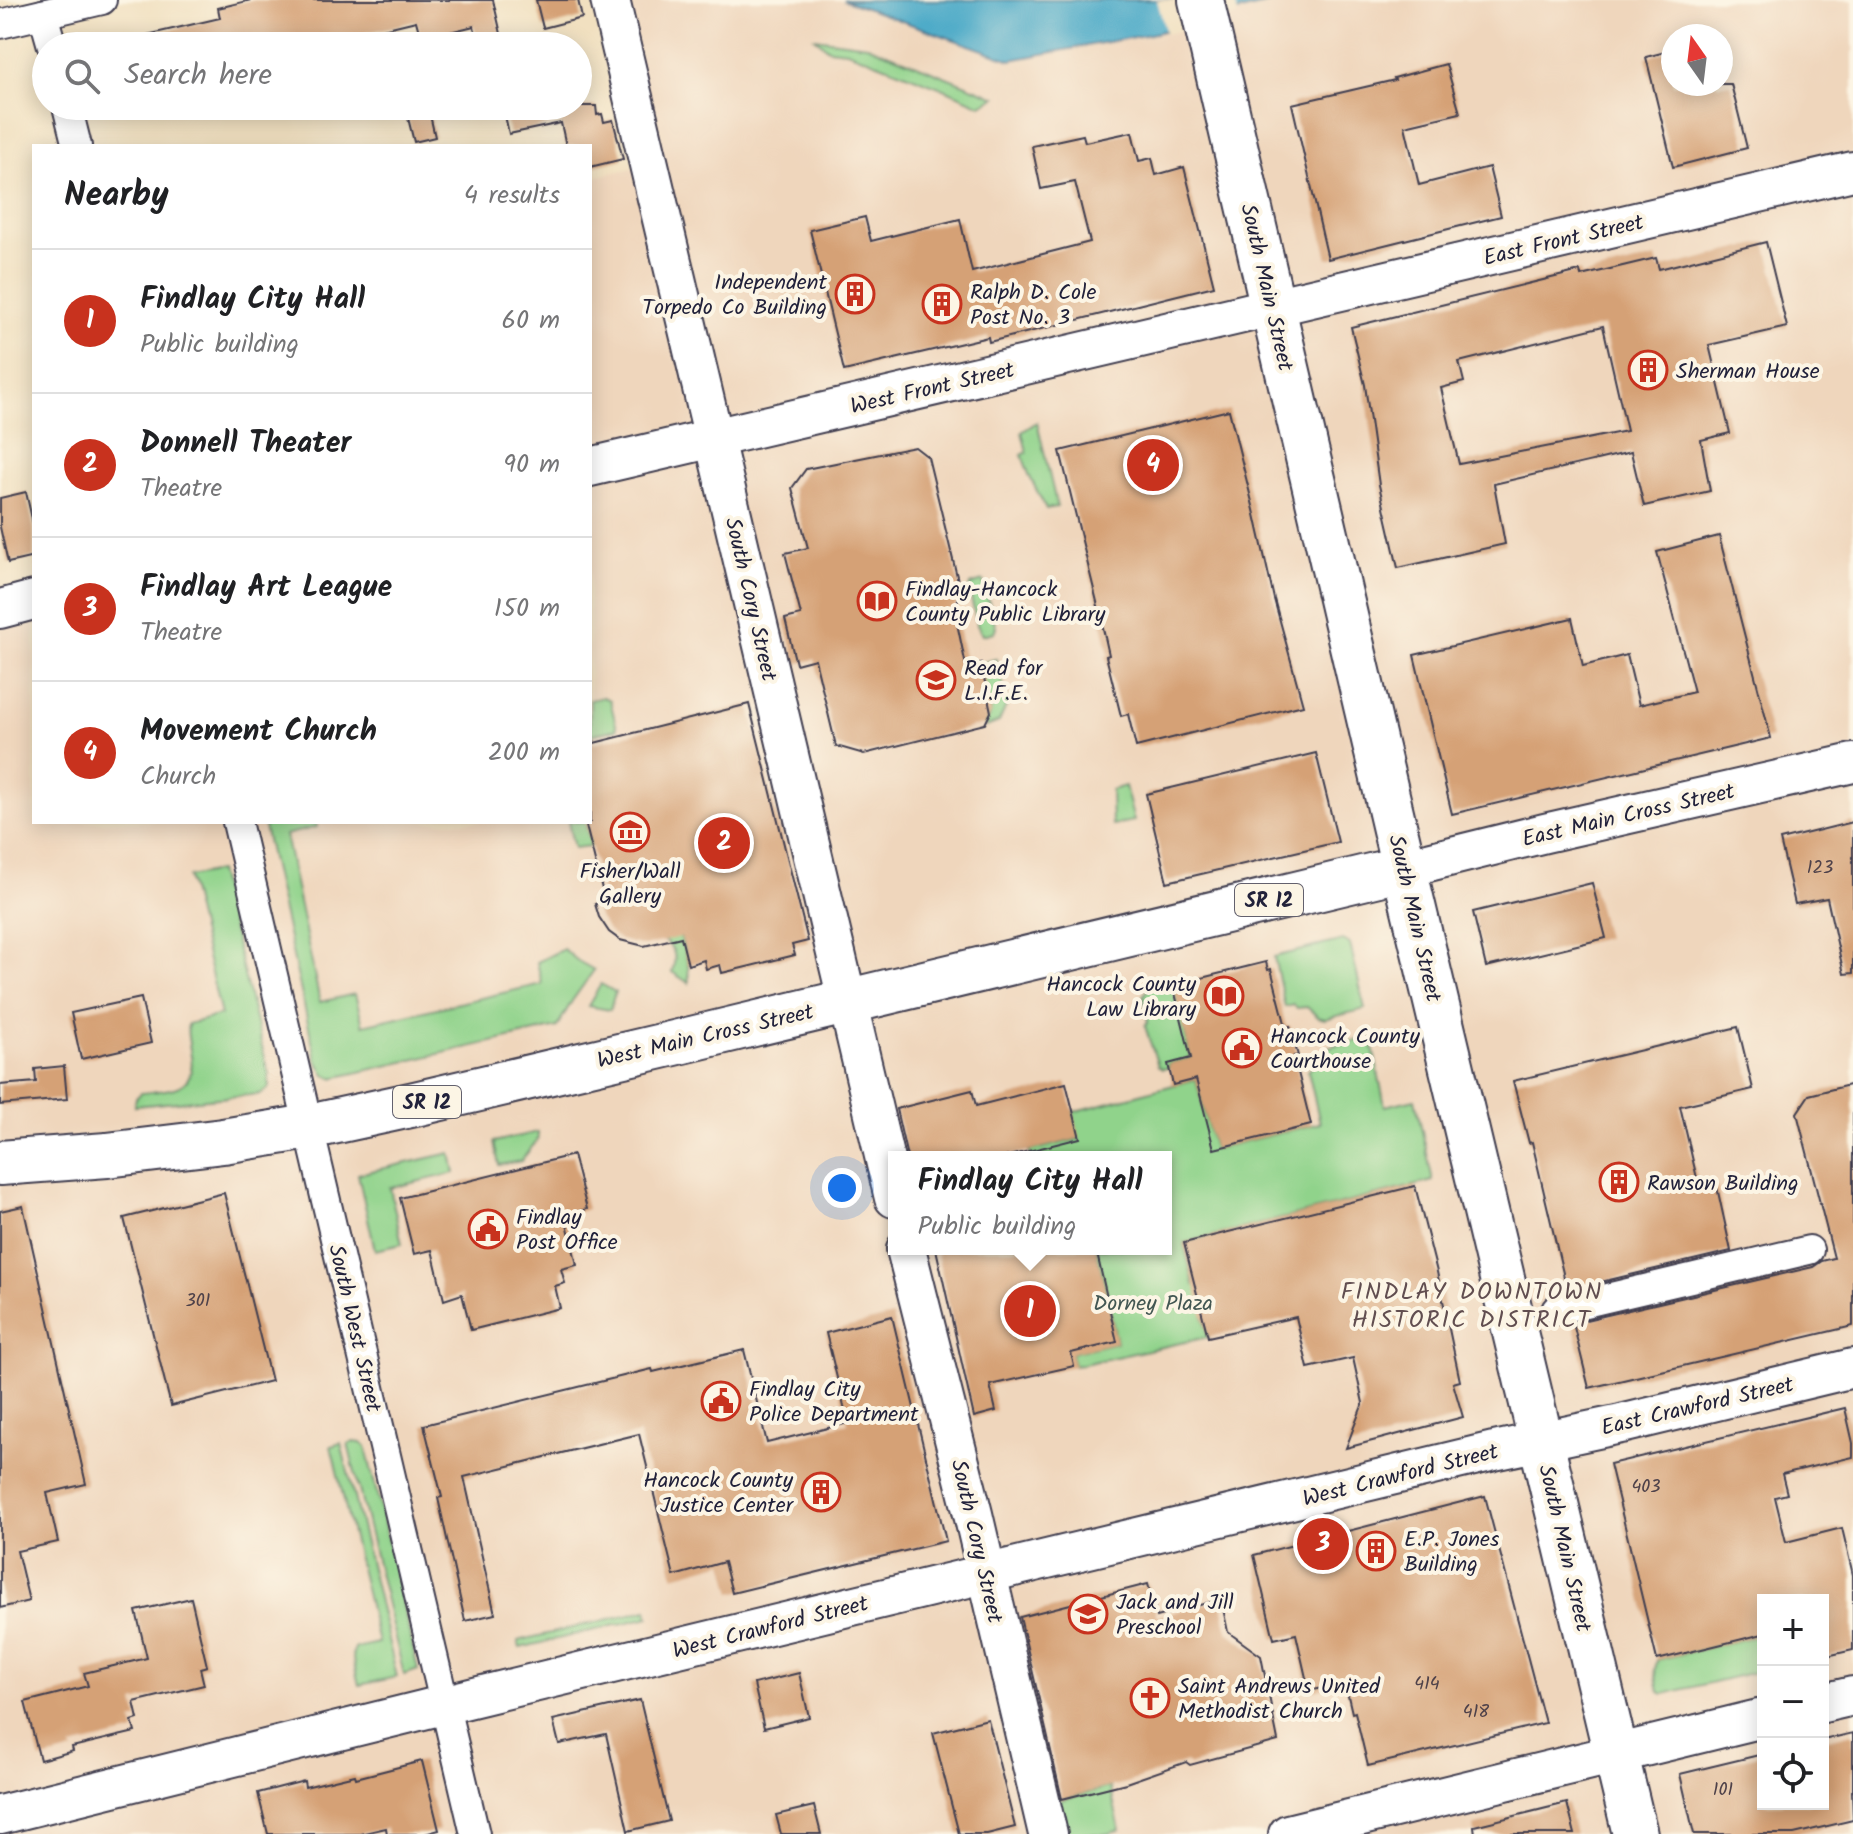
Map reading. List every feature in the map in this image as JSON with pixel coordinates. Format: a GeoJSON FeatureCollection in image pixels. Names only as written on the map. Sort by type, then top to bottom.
{"type":"FeatureCollection","features":[{"type":"Feature","properties":{"kind":"main road","name":"South Main Street"},"geometry":{"type":"LineString","coordinates":[[1201,0],[1635,1834]]}},
{"type":"Feature","properties":{"kind":"main road","name":"West Main Cross Street"},"geometry":{"type":"LineString","coordinates":[[0,1163],[194,1145],[309,1127],[1404,868]]}},
{"type":"Feature","properties":{"kind":"street"},"geometry":{"type":"LineString","coordinates":[[0,24],[102,0]]}},
{"type":"Feature","properties":{"kind":"street","name":"South Cory Street"},"geometry":{"type":"LineString","coordinates":[[610,0],[888,1173]]}},
{"type":"Feature","properties":{"kind":"street"},"geometry":{"type":"LineString","coordinates":[[43,14],[48,32]]}},
{"type":"Feature","properties":{"kind":"street"},"geometry":{"type":"LineString","coordinates":[[70,120],[76,144]]}},
{"type":"Feature","properties":{"kind":"street","name":"East Front Street"},"geometry":{"type":"LineString","coordinates":[[1273,308],[1853,171]]}},
{"type":"Feature","properties":{"kind":"street","name":"West Front Street"},"geometry":{"type":"LineString","coordinates":[[592,467],[1273,308]]}},
{"type":"Feature","properties":{"kind":"street"},"geometry":{"type":"LineString","coordinates":[[0,609],[32,601]]}},
{"type":"Feature","properties":{"kind":"street","name":"East Main Cross Street"},"geometry":{"type":"LineString","coordinates":[[1404,868],[1853,763]]}},
{"type":"Feature","properties":{"kind":"street","name":"South West Street"},"geometry":{"type":"LineString","coordinates":[[237,824],[475,1834]]}},
{"type":"Feature","properties":{"kind":"street"},"geometry":{"type":"LineString","coordinates":[[1556,1310],[1809,1250]]}},
{"type":"Feature","properties":{"kind":"street","name":"South Cory Street"},"geometry":{"type":"LineString","coordinates":[[907,1255],[1048,1834]]}},
{"type":"Feature","properties":{"kind":"street","name":"East Crawford Street"},"geometry":{"type":"LineString","coordinates":[[1540,1439],[1621,1424],[1853,1368]]}},
{"type":"Feature","properties":{"kind":"street","name":"West Crawford Street"},"geometry":{"type":"LineString","coordinates":[[0,1816],[1540,1439]]}},
{"type":"Feature","properties":{"kind":"street"},"geometry":{"type":"LineString","coordinates":[[1829,1702],[1853,1696]]}},
{"type":"Feature","properties":{"kind":"street"},"geometry":{"type":"LineString","coordinates":[[1288,1834],[1757,1719]]}},
{"type":"Feature","properties":{"kind":"street"},"geometry":{"type":"LineString","coordinates":[[0,1816],[4,1834]]}},
{"type":"Feature","properties":{"kind":"shaded area"},"geometry":{"type":"Polygon","coordinates":[[[610,0],[843,0],[1011,60],[1155,33],[1291,0],[1853,0],[1853,1834],[0,1834],[0,608],[32,600],[32,824],[592,824],[592,178],[649,164],[610,0]]]}},
{"type":"Feature","properties":{"kind":"green space"},"geometry":{"type":"Polygon","coordinates":[[[815,38],[867,45],[996,97],[981,105],[847,51],[828,49],[815,38]]]}},
{"type":"Feature","properties":{"kind":"green space"},"geometry":{"type":"Polygon","coordinates":[[[1037,422],[1057,507],[1046,509],[1022,455],[1027,452],[1022,432],[1037,422]]]}},
{"type":"Feature","properties":{"kind":"green space"},"geometry":{"type":"Polygon","coordinates":[[[983,581],[996,627],[994,632],[982,635],[969,589],[970,585],[983,581]]]}},
{"type":"Feature","properties":{"kind":"green space"},"geometry":{"type":"Polygon","coordinates":[[[996,659],[1008,702],[999,722],[986,727],[991,712],[981,663],[996,659]]]}},
{"type":"Feature","properties":{"kind":"green space"},"geometry":{"type":"Polygon","coordinates":[[[603,697],[610,700],[617,729],[592,735],[592,700],[603,697]]]}},
{"type":"Feature","properties":{"kind":"green space"},"geometry":{"type":"Polygon","coordinates":[[[1125,786],[1134,821],[1112,825],[1111,790],[1125,786]]]}},
{"type":"Feature","properties":{"kind":"green space"},"geometry":{"type":"Polygon","coordinates":[[[263,824],[316,824],[317,827],[285,835],[320,1002],[355,994],[363,1025],[542,984],[537,962],[563,949],[594,970],[557,1027],[333,1078],[325,1075],[316,1059],[263,824]]]}},
{"type":"Feature","properties":{"kind":"green space"},"geometry":{"type":"Polygon","coordinates":[[[568,824],[586,824],[591,846],[574,848],[568,824]]]}},
{"type":"Feature","properties":{"kind":"green space"},"geometry":{"type":"Polygon","coordinates":[[[218,871],[269,1075],[269,1088],[260,1094],[134,1106],[141,1093],[172,1088],[187,1081],[192,1063],[188,1024],[221,1015],[188,877],[218,871]]]}},
{"type":"Feature","properties":{"kind":"green space"},"geometry":{"type":"Polygon","coordinates":[[[678,926],[688,965],[689,983],[672,972],[675,960],[673,950],[656,937],[678,926]]]}},
{"type":"Feature","properties":{"kind":"green space"},"geometry":{"type":"Polygon","coordinates":[[[1343,940],[1350,944],[1365,1009],[1325,1019],[1307,1007],[1285,1007],[1274,957],[1343,940]]]}},
{"type":"Feature","properties":{"kind":"green space"},"geometry":{"type":"Polygon","coordinates":[[[1173,983],[1191,1058],[1168,1064],[1168,1068],[1162,1069],[1158,1066],[1145,1026],[1148,1021],[1143,996],[1147,990],[1173,983]]]}},
{"type":"Feature","properties":{"kind":"green space"},"geometry":{"type":"Polygon","coordinates":[[[601,984],[615,992],[610,1010],[588,1006],[601,984]]]}},
{"type":"Feature","properties":{"kind":"green space","name":"Dorney Plaza"},"geometry":{"type":"Polygon","coordinates":[[[1371,1038],[1385,1106],[1415,1099],[1433,1181],[1184,1243],[1194,1285],[1212,1281],[1203,1315],[1208,1337],[1074,1366],[1071,1353],[1117,1342],[1097,1255],[1172,1255],[1172,1151],[1029,1151],[1079,1139],[1073,1112],[1196,1079],[1214,1149],[1320,1123],[1308,1071],[1326,1048],[1371,1038]]]}},
{"type":"Feature","properties":{"kind":"green space"},"geometry":{"type":"Polygon","coordinates":[[[538,1132],[538,1139],[521,1161],[499,1165],[494,1142],[538,1132]]]}},
{"type":"Feature","properties":{"kind":"green space"},"geometry":{"type":"Polygon","coordinates":[[[451,1153],[455,1173],[390,1188],[402,1244],[375,1250],[358,1174],[451,1153]]]}},
{"type":"Feature","properties":{"kind":"green space"},"geometry":{"type":"Polygon","coordinates":[[[354,1442],[366,1447],[418,1670],[404,1675],[348,1444],[354,1442]]]}},
{"type":"Feature","properties":{"kind":"green space"},"geometry":{"type":"Polygon","coordinates":[[[341,1443],[397,1677],[359,1685],[352,1655],[355,1648],[378,1643],[331,1446],[341,1443]]]}},
{"type":"Feature","properties":{"kind":"green space"},"geometry":{"type":"Polygon","coordinates":[[[647,1610],[649,1617],[520,1648],[518,1641],[647,1610]]]}},
{"type":"Feature","properties":{"kind":"green space"},"geometry":{"type":"Polygon","coordinates":[[[1757,1635],[1757,1671],[1664,1694],[1659,1692],[1655,1670],[1657,1660],[1757,1635]]]}},
{"type":"Feature","properties":{"kind":"green space"},"geometry":{"type":"Polygon","coordinates":[[[1110,1787],[1120,1830],[1107,1834],[1064,1834],[1056,1801],[1110,1787]]]}},
{"type":"Feature","properties":{"kind":"water"},"geometry":{"type":"Polygon","coordinates":[[[843,0],[1283,0],[1155,33],[1011,60],[843,0]]]}},
{"type":"Feature","properties":{"kind":"pier"},"geometry":{"type":"Polygon","coordinates":[[[1157,0],[1234,0],[1238,16],[1166,34],[1157,0]]]}},
{"type":"Feature","properties":{"kind":"building"},"geometry":{"type":"Polygon","coordinates":[[[251,0],[493,0],[501,32],[475,32],[474,26],[450,32],[419,32],[416,21],[370,32],[160,32],[220,18],[218,8],[251,0]]]}},
{"type":"Feature","properties":{"kind":"building"},"geometry":{"type":"Polygon","coordinates":[[[536,0],[578,0],[582,18],[543,28],[536,0]]]}},
{"type":"Feature","properties":{"kind":"building"},"geometry":{"type":"Polygon","coordinates":[[[1661,53],[1661,96],[1733,96],[1733,92],[1747,148],[1673,167],[1646,57],[1661,53]]]}},
{"type":"Feature","properties":{"kind":"building"},"geometry":{"type":"Polygon","coordinates":[[[1446,64],[1460,113],[1405,126],[1419,185],[1489,167],[1501,216],[1328,259],[1292,104],[1395,80],[1446,64]]]}},
{"type":"Feature","properties":{"kind":"building"},"geometry":{"type":"Polygon","coordinates":[[[592,106],[596,106],[597,115],[602,114],[604,122],[613,120],[623,159],[592,167],[592,144],[566,144],[561,123],[509,134],[506,120],[592,120],[592,106]]]}},
{"type":"Feature","properties":{"kind":"building"},"geometry":{"type":"Polygon","coordinates":[[[408,120],[431,120],[435,137],[414,142],[408,120]]]}},
{"type":"Feature","properties":{"kind":"building"},"geometry":{"type":"Polygon","coordinates":[[[1132,132],[1139,161],[1152,158],[1156,175],[1184,167],[1214,286],[989,342],[988,337],[844,371],[810,230],[865,217],[871,241],[960,219],[972,272],[1090,242],[1075,182],[1041,189],[1032,146],[1083,135],[1085,142],[1132,132]]]}},
{"type":"Feature","properties":{"kind":"building"},"geometry":{"type":"Polygon","coordinates":[[[1766,242],[1787,327],[1709,345],[1730,433],[1701,440],[1710,491],[1644,506],[1631,452],[1494,484],[1505,544],[1398,568],[1379,485],[1365,385],[1351,327],[1580,271],[1581,276],[1656,258],[1659,269],[1766,242]],[[1603,326],[1459,362],[1464,382],[1441,388],[1459,464],[1627,431],[1603,326]]]}},
{"type":"Feature","properties":{"kind":"building"},"geometry":{"type":"Polygon","coordinates":[[[1229,410],[1303,705],[1136,747],[1128,714],[1121,716],[1060,451],[1229,410]]]}},
{"type":"Feature","properties":{"kind":"building","name":"Findlay-Hancock County Public Library"},"geometry":{"type":"Polygon","coordinates":[[[915,447],[928,457],[961,593],[954,609],[966,666],[981,663],[991,712],[985,724],[864,754],[836,746],[815,659],[796,664],[785,619],[801,615],[785,553],[808,548],[792,488],[806,469],[915,447]]]}},
{"type":"Feature","properties":{"kind":"building"},"geometry":{"type":"Polygon","coordinates":[[[26,492],[32,519],[32,557],[8,563],[0,527],[0,498],[26,492]]]}},
{"type":"Feature","properties":{"kind":"building"},"geometry":{"type":"Polygon","coordinates":[[[1719,536],[1771,738],[1452,814],[1414,655],[1572,618],[1583,666],[1627,655],[1639,705],[1694,692],[1657,552],[1719,536]]]}},
{"type":"Feature","properties":{"kind":"building"},"geometry":{"type":"Polygon","coordinates":[[[749,704],[808,941],[792,945],[795,955],[722,973],[720,965],[706,969],[704,960],[688,965],[681,937],[644,946],[620,940],[609,932],[595,904],[605,901],[586,824],[592,824],[592,743],[749,704]]]}},
{"type":"Feature","properties":{"kind":"building"},"geometry":{"type":"Polygon","coordinates":[[[1316,753],[1338,842],[1167,882],[1146,794],[1316,753]]]}},
{"type":"Feature","properties":{"kind":"building"},"geometry":{"type":"Polygon","coordinates":[[[1853,822],[1853,973],[1844,974],[1827,898],[1795,904],[1780,840],[1853,822]]]}},
{"type":"Feature","properties":{"kind":"building"},"geometry":{"type":"Polygon","coordinates":[[[1592,883],[1606,938],[1486,967],[1473,912],[1592,883]]]}},
{"type":"Feature","properties":{"kind":"building","name":"Hancock County Courthouse"},"geometry":{"type":"Polygon","coordinates":[[[1266,962],[1268,970],[1271,969],[1286,1027],[1290,1026],[1311,1125],[1214,1149],[1196,1079],[1173,1085],[1168,1064],[1191,1058],[1173,985],[1266,962]]]}},
{"type":"Feature","properties":{"kind":"building"},"geometry":{"type":"Polygon","coordinates":[[[141,998],[151,1043],[81,1059],[71,1013],[141,998]]]}},
{"type":"Feature","properties":{"kind":"building"},"geometry":{"type":"Polygon","coordinates":[[[1738,1027],[1753,1089],[1680,1106],[1700,1191],[1717,1187],[1731,1251],[1567,1290],[1532,1142],[1529,1143],[1513,1081],[1738,1027]]]}},
{"type":"Feature","properties":{"kind":"building"},"geometry":{"type":"Polygon","coordinates":[[[64,1066],[67,1099],[0,1105],[0,1085],[36,1082],[35,1069],[64,1066]]]}},
{"type":"Feature","properties":{"kind":"building"},"geometry":{"type":"Polygon","coordinates":[[[1066,1083],[1080,1138],[1029,1151],[906,1151],[896,1109],[972,1090],[976,1106],[1066,1083]]]}},
{"type":"Feature","properties":{"kind":"building"},"geometry":{"type":"Polygon","coordinates":[[[1853,1084],[1853,1326],[1589,1388],[1573,1323],[1813,1267],[1834,1258],[1797,1113],[1809,1095],[1853,1084]]]}},
{"type":"Feature","properties":{"kind":"building","name":"Findlay Post Office"},"geometry":{"type":"Polygon","coordinates":[[[573,1155],[587,1209],[565,1215],[577,1265],[561,1269],[565,1283],[555,1286],[560,1308],[471,1330],[462,1294],[444,1300],[432,1250],[414,1254],[400,1198],[573,1155]]]}},
{"type":"Feature","properties":{"kind":"building"},"geometry":{"type":"Polygon","coordinates":[[[1415,1186],[1460,1381],[1453,1383],[1463,1417],[1346,1448],[1363,1403],[1353,1358],[1308,1368],[1296,1317],[1208,1337],[1184,1243],[1415,1186]]]}},
{"type":"Feature","properties":{"kind":"building"},"geometry":{"type":"Polygon","coordinates":[[[224,1193],[271,1381],[171,1406],[124,1218],[224,1193]]]}},
{"type":"Feature","properties":{"kind":"building"},"geometry":{"type":"Polygon","coordinates":[[[23,1206],[86,1484],[47,1493],[58,1542],[17,1551],[29,1601],[0,1608],[0,1211],[23,1206]]]}},
{"type":"Feature","properties":{"kind":"building"},"geometry":{"type":"Polygon","coordinates":[[[937,1255],[1097,1255],[1117,1342],[1071,1353],[1074,1366],[990,1385],[996,1411],[974,1417],[937,1255]]]}},
{"type":"Feature","properties":{"kind":"building","name":"Hancock County Justice Center"},"geometry":{"type":"Polygon","coordinates":[[[892,1316],[946,1541],[732,1593],[724,1562],[674,1576],[639,1434],[464,1477],[495,1614],[465,1621],[438,1498],[442,1497],[424,1425],[652,1369],[653,1372],[744,1350],[767,1443],[848,1423],[826,1333],[892,1316]]]}},
{"type":"Feature","properties":{"kind":"building"},"geometry":{"type":"Polygon","coordinates":[[[1845,1408],[1853,1457],[1782,1474],[1787,1494],[1775,1497],[1786,1542],[1842,1528],[1853,1575],[1853,1650],[1829,1656],[1829,1594],[1757,1594],[1757,1635],[1657,1660],[1610,1464],[1845,1408]]]}},
{"type":"Feature","properties":{"kind":"building"},"geometry":{"type":"Polygon","coordinates":[[[1485,1496],[1545,1723],[1368,1766],[1345,1683],[1309,1691],[1296,1634],[1274,1639],[1254,1555],[1485,1496]]]}},
{"type":"Feature","properties":{"kind":"building","name":"Saint Andrews United Methodist Church"},"geometry":{"type":"Polygon","coordinates":[[[1148,1584],[1157,1617],[1221,1599],[1228,1632],[1261,1656],[1278,1741],[1190,1765],[1186,1762],[1126,1783],[1062,1799],[1020,1617],[1148,1584]]]}},
{"type":"Feature","properties":{"kind":"building"},"geometry":{"type":"Polygon","coordinates":[[[191,1598],[207,1666],[200,1668],[204,1685],[134,1702],[138,1719],[132,1721],[135,1732],[72,1747],[73,1751],[40,1760],[25,1702],[88,1686],[84,1673],[147,1658],[136,1611],[191,1598]]]}},
{"type":"Feature","properties":{"kind":"building"},"geometry":{"type":"Polygon","coordinates":[[[799,1673],[809,1717],[764,1728],[754,1684],[799,1673]]]}},
{"type":"Feature","properties":{"kind":"building"},"geometry":{"type":"Polygon","coordinates":[[[640,1700],[669,1821],[628,1831],[606,1734],[559,1744],[553,1720],[640,1700]]]}},
{"type":"Feature","properties":{"kind":"building"},"geometry":{"type":"Polygon","coordinates":[[[988,1719],[1015,1827],[987,1834],[959,1834],[933,1733],[988,1719]]]}},
{"type":"Feature","properties":{"kind":"building"},"geometry":{"type":"Polygon","coordinates":[[[1853,1733],[1853,1820],[1794,1834],[1694,1834],[1680,1774],[1757,1755],[1757,1810],[1829,1810],[1829,1739],[1853,1733]]]}},
{"type":"Feature","properties":{"kind":"building"},"geometry":{"type":"Polygon","coordinates":[[[422,1761],[439,1830],[425,1834],[387,1834],[386,1828],[360,1834],[268,1834],[258,1793],[304,1781],[305,1787],[355,1775],[356,1778],[422,1761]]]}},
{"type":"Feature","properties":{"kind":"building"},"geometry":{"type":"Polygon","coordinates":[[[1567,1803],[1575,1834],[1475,1834],[1474,1826],[1567,1803]]]}},
{"type":"Feature","properties":{"kind":"building"},"geometry":{"type":"Polygon","coordinates":[[[814,1806],[821,1834],[781,1834],[776,1815],[814,1806]]]}},
{"type":"Feature","properties":{"kind":"place","name":"Independent Torpedo Co Building"},"geometry":{"type":"Point","coordinates":[855,294]}},
{"type":"Feature","properties":{"kind":"place","name":"Ralph D. Cole Post No. 3"},"geometry":{"type":"Point","coordinates":[942,304]}},
{"type":"Feature","properties":{"kind":"place","name":"Sherman House"},"geometry":{"type":"Point","coordinates":[1648,370]}},
{"type":"Feature","properties":{"kind":"place","name":"Movement Church"},"geometry":{"type":"Point","coordinates":[1153,465]}},
{"type":"Feature","properties":{"kind":"place","name":"Findlay-Hancock County Public Library"},"geometry":{"type":"Point","coordinates":[877,601]}},
{"type":"Feature","properties":{"kind":"place","name":"Read for L.I.F.E."},"geometry":{"type":"Point","coordinates":[936,680]}},
{"type":"Feature","properties":{"kind":"place","name":"Fisher/Wall Gallery"},"geometry":{"type":"Point","coordinates":[630,832]}},
{"type":"Feature","properties":{"kind":"place","name":"Donnell Theater"},"geometry":{"type":"Point","coordinates":[724,843]}},
{"type":"Feature","properties":{"kind":"place","name":"Hancock County Law Library"},"geometry":{"type":"Point","coordinates":[1224,996]}},
{"type":"Feature","properties":{"kind":"place","name":"Hancock County Courthouse"},"geometry":{"type":"Point","coordinates":[1242,1048]}},
{"type":"Feature","properties":{"kind":"place","name":"Rawson Building"},"geometry":{"type":"Point","coordinates":[1619,1182]}},
{"type":"Feature","properties":{"kind":"place","name":"Findlay Post Office"},"geometry":{"type":"Point","coordinates":[488,1229]}},
{"type":"Feature","properties":{"kind":"place","name":"Findlay City Hall"},"geometry":{"type":"Point","coordinates":[1030,1311]}},
{"type":"Feature","properties":{"kind":"place","name":"Findlay City Police Department"},"geometry":{"type":"Point","coordinates":[721,1401]}},
{"type":"Feature","properties":{"kind":"place","name":"Hancock County Justice Center"},"geometry":{"type":"Point","coordinates":[821,1492]}},
{"type":"Feature","properties":{"kind":"place","name":"Findlay Art League"},"geometry":{"type":"Point","coordinates":[1323,1544]}},
{"type":"Feature","properties":{"kind":"place","name":"E.P. Jones Building"},"geometry":{"type":"Point","coordinates":[1376,1551]}},
{"type":"Feature","properties":{"kind":"place","name":"Jack and Jill Preschool"},"geometry":{"type":"Point","coordinates":[1088,1614]}},
{"type":"Feature","properties":{"kind":"place","name":"Saint Andrews United Methodist Church"},"geometry":{"type":"Point","coordinates":[1150,1698]}},
{"type":"Feature","properties":{"kind":"district","name":"FINDLAY DOWNTOWN HISTORIC DISTRICT"},"geometry":{"type":"Point","coordinates":[1472,1305]}}]}
